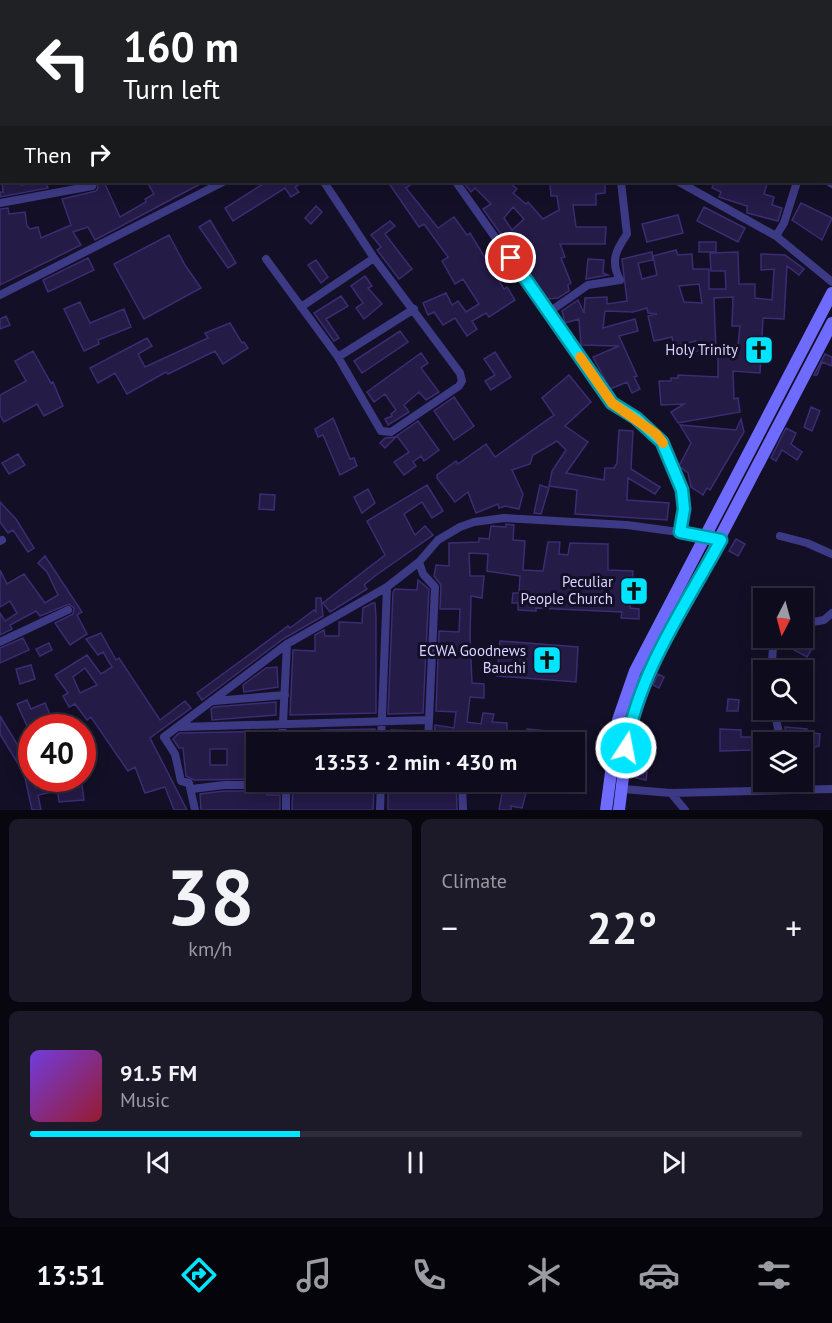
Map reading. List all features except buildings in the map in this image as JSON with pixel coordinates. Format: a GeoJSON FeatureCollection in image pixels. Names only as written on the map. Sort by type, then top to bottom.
{"type":"FeatureCollection","features":[{"type":"Feature","properties":{"kind":"street"},"geometry":{"type":"LineString","coordinates":[[0,296],[221,183]]}},
{"type":"Feature","properties":{"kind":"street"},"geometry":{"type":"LineString","coordinates":[[266,259],[338,357],[381,431],[391,432],[459,386],[462,381],[459,373],[414,309],[374,258],[325,183]]}},
{"type":"Feature","properties":{"kind":"street"},"geometry":{"type":"LineString","coordinates":[[457,183],[612,403],[636,418],[662,442],[682,490],[684,509],[680,532]]}},
{"type":"Feature","properties":{"kind":"street"},"geometry":{"type":"LineString","coordinates":[[549,312],[588,285],[620,280],[616,272],[615,251],[627,234],[621,183]]}},
{"type":"Feature","properties":{"kind":"street"},"geometry":{"type":"LineString","coordinates":[[681,183],[776,236],[832,282]]}},
{"type":"Feature","properties":{"kind":"street"},"geometry":{"type":"LineString","coordinates":[[776,236],[784,223],[797,183]]}},
{"type":"Feature","properties":{"kind":"street"},"geometry":{"type":"LineString","coordinates":[[0,203],[92,186]]}},
{"type":"Feature","properties":{"kind":"street"},"geometry":{"type":"LineString","coordinates":[[301,307],[374,258]]}},
{"type":"Feature","properties":{"kind":"street"},"geometry":{"type":"LineString","coordinates":[[606,810],[616,732],[623,700],[635,671],[708,536],[832,293]]}},
{"type":"Feature","properties":{"kind":"street"},"geometry":{"type":"LineString","coordinates":[[338,357],[414,309]]}},
{"type":"Feature","properties":{"kind":"street"},"geometry":{"type":"LineString","coordinates":[[619,810],[629,728],[640,693],[832,323]]}},
{"type":"Feature","properties":{"kind":"street"},"geometry":{"type":"LineString","coordinates":[[178,727],[287,645],[387,586],[419,562],[438,540],[474,522],[504,518],[627,525],[708,536],[721,540]]}},
{"type":"Feature","properties":{"kind":"street"},"geometry":{"type":"LineString","coordinates":[[780,536],[807,543],[832,554]]}},
{"type":"Feature","properties":{"kind":"street"},"geometry":{"type":"LineString","coordinates":[[419,562],[423,574],[435,587],[428,732]]}},
{"type":"Feature","properties":{"kind":"street"},"geometry":{"type":"LineString","coordinates":[[381,732],[387,586]]}},
{"type":"Feature","properties":{"kind":"street"},"geometry":{"type":"LineString","coordinates":[[0,642],[68,610]]}},
{"type":"Feature","properties":{"kind":"street"},"geometry":{"type":"LineString","coordinates":[[813,622],[824,620],[832,613]]}},
{"type":"Feature","properties":{"kind":"street"},"geometry":{"type":"LineString","coordinates":[[282,732],[287,645]]}},
{"type":"Feature","properties":{"kind":"street"},"geometry":{"type":"LineString","coordinates":[[213,702],[285,695]]}},
{"type":"Feature","properties":{"kind":"street"},"geometry":{"type":"LineString","coordinates":[[195,810],[192,789],[189,783],[181,781],[175,754],[164,738],[172,729],[428,720]]}},
{"type":"Feature","properties":{"kind":"street"},"geometry":{"type":"LineString","coordinates":[[192,789],[246,785]]}},
{"type":"Feature","properties":{"kind":"street"},"geometry":{"type":"LineString","coordinates":[[622,789],[671,793],[753,787]]}},
{"type":"Feature","properties":{"kind":"street"},"geometry":{"type":"LineString","coordinates":[[813,787],[832,789]]}},
{"type":"Feature","properties":{"kind":"street"},"geometry":{"type":"LineString","coordinates":[[285,792],[286,810]]}},
{"type":"Feature","properties":{"kind":"street"},"geometry":{"type":"LineString","coordinates":[[380,810],[381,792]]}},
{"type":"Feature","properties":{"kind":"street"},"geometry":{"type":"LineString","coordinates":[[462,792],[463,810]]}},
{"type":"Feature","properties":{"kind":"street"},"geometry":{"type":"LineString","coordinates":[[671,793],[685,810]]}},
{"type":"Feature","properties":{"kind":"slow traffic"},"geometry":{"type":"LineString","coordinates":[[580,357],[612,403],[636,418],[656,434],[663,443]]}},
{"type":"Feature","properties":{"kind":"place","name":"Holy Trinity"},"geometry":{"type":"Point","coordinates":[759,350]}},
{"type":"Feature","properties":{"kind":"place","name":"Peculiar People Church"},"geometry":{"type":"Point","coordinates":[634,591]}},
{"type":"Feature","properties":{"kind":"place","name":"ECWA Goodnews Bauchi"},"geometry":{"type":"Point","coordinates":[547,660]}},
{"type":"Feature","properties":{"kind":"route"},"geometry":{"type":"LineString","coordinates":[[511,258],[612,403],[636,418],[656,434],[662,442],[682,490],[684,509],[680,532],[721,540],[646,679],[629,728],[626,748]]}}]}
